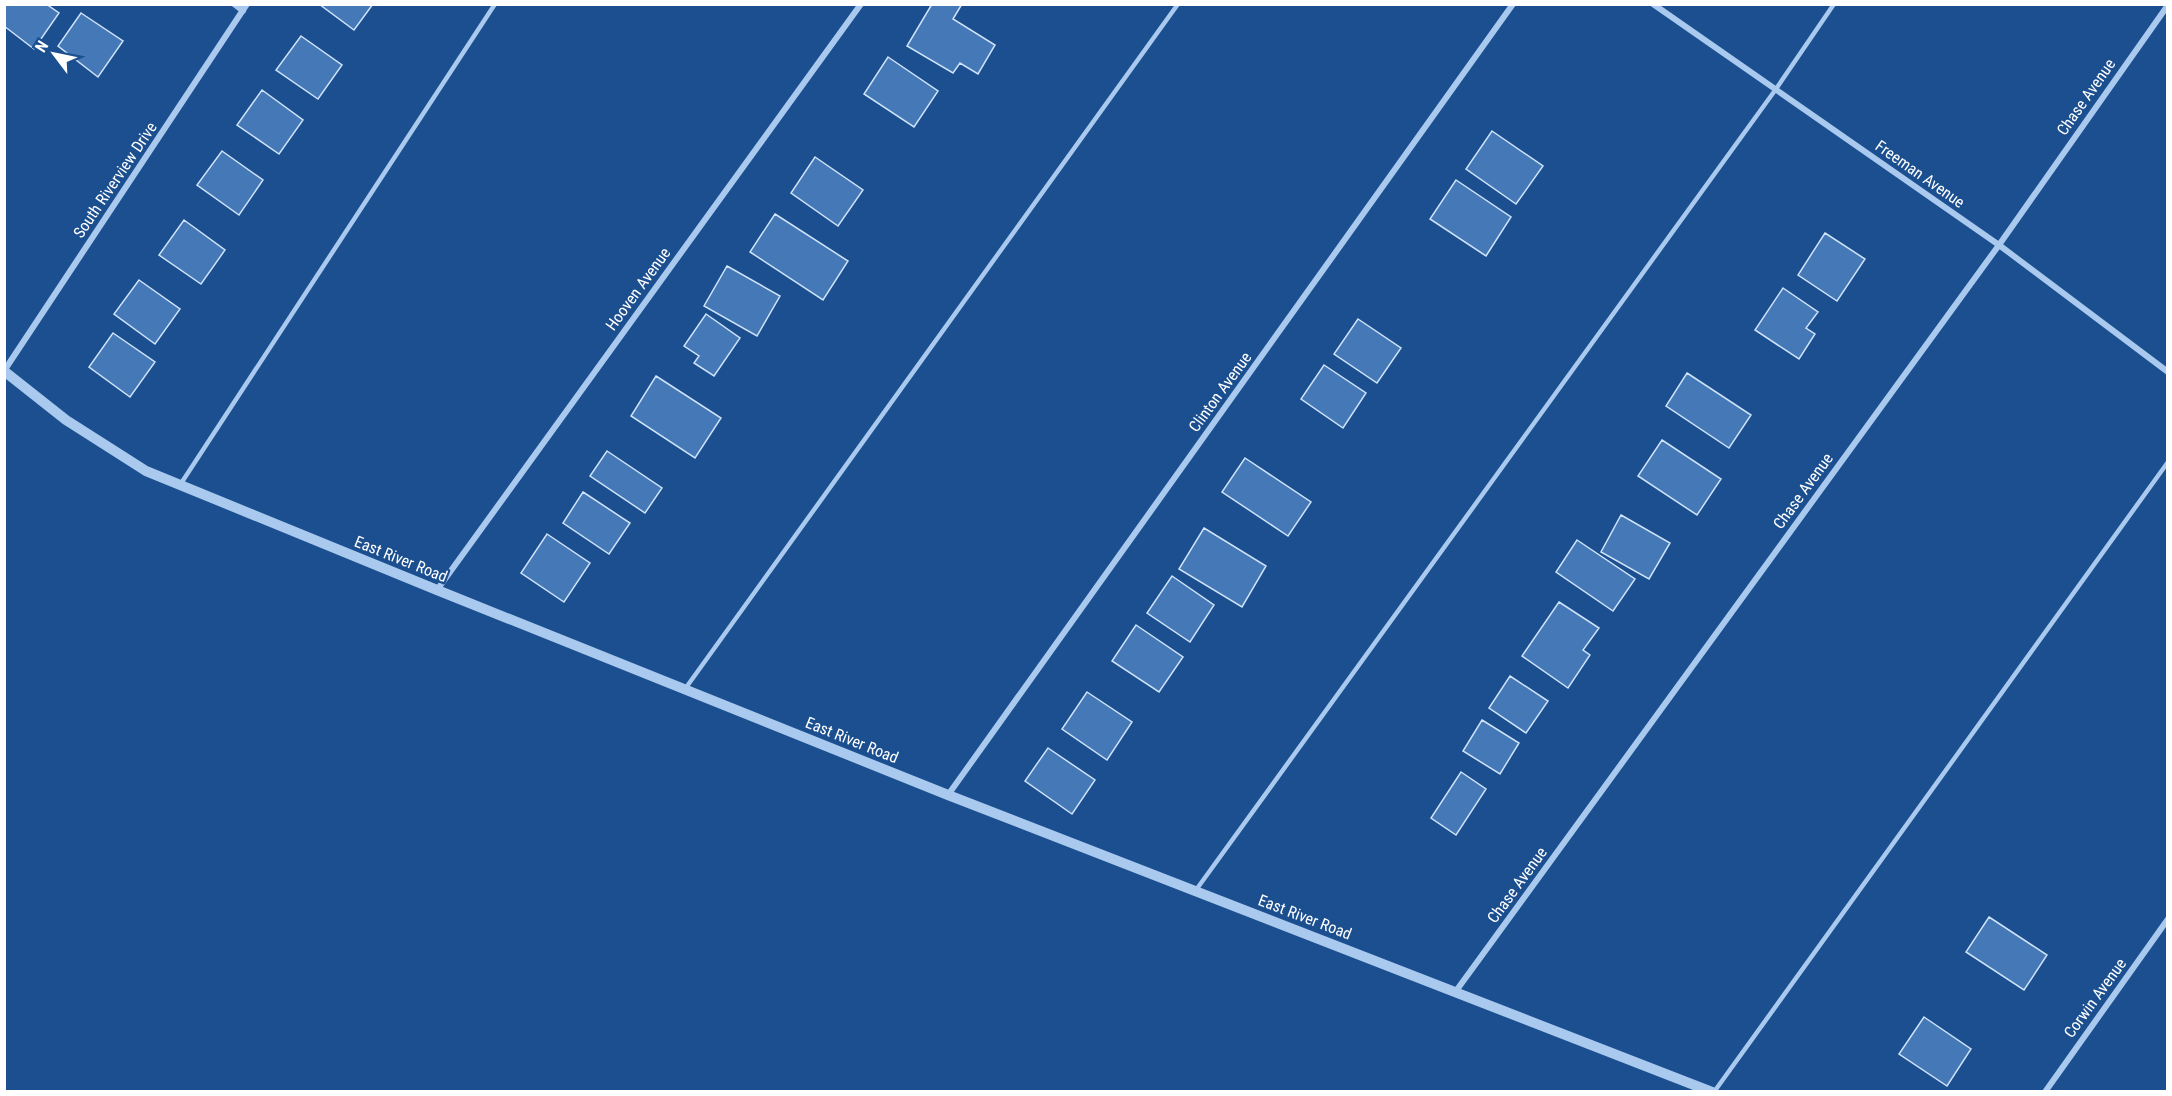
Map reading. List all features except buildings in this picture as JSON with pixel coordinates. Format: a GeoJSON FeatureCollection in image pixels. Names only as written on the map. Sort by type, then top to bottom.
{"type":"FeatureCollection","features":[{"type":"Feature","properties":{"kind":"street"},"geometry":{"type":"LineString","coordinates":[[234,4],[245,8]]}},
{"type":"Feature","properties":{"kind":"street","name":"Hooven Avenue"},"geometry":{"type":"LineString","coordinates":[[437,590],[861,4]]}},
{"type":"Feature","properties":{"kind":"street","name":"Clinton Avenue"},"geometry":{"type":"LineString","coordinates":[[948,795],[1513,4]]}},
{"type":"Feature","properties":{"kind":"street","name":"Freeman Avenue"},"geometry":{"type":"LineString","coordinates":[[1653,4],[1999,244],[2168,372]]}},
{"type":"Feature","properties":{"kind":"street","name":"Chase Avenue"},"geometry":{"type":"LineString","coordinates":[[1456,992],[1999,244],[2168,5]]}},
{"type":"Feature","properties":{"kind":"street","name":"South Riverview Drive"},"geometry":{"type":"LineString","coordinates":[[4,371],[245,8]]}},
{"type":"Feature","properties":{"kind":"street","name":"East River Road"},"geometry":{"type":"LineString","coordinates":[[4,371],[76,426],[146,471],[948,795],[1713,1092]]}},
{"type":"Feature","properties":{"kind":"street","name":"Corwin Avenue"},"geometry":{"type":"LineString","coordinates":[[2044,1092],[2168,919]]}},
{"type":"Feature","properties":{"kind":"lane"},"geometry":{"type":"LineString","coordinates":[[180,485],[495,4]]}},
{"type":"Feature","properties":{"kind":"lane"},"geometry":{"type":"LineString","coordinates":[[684,689],[1178,4]]}},
{"type":"Feature","properties":{"kind":"lane"},"geometry":{"type":"LineString","coordinates":[[1196,890],[1776,89],[1834,4]]}},
{"type":"Feature","properties":{"kind":"lane"},"geometry":{"type":"LineString","coordinates":[[1713,1092],[2168,462]]}}]}
